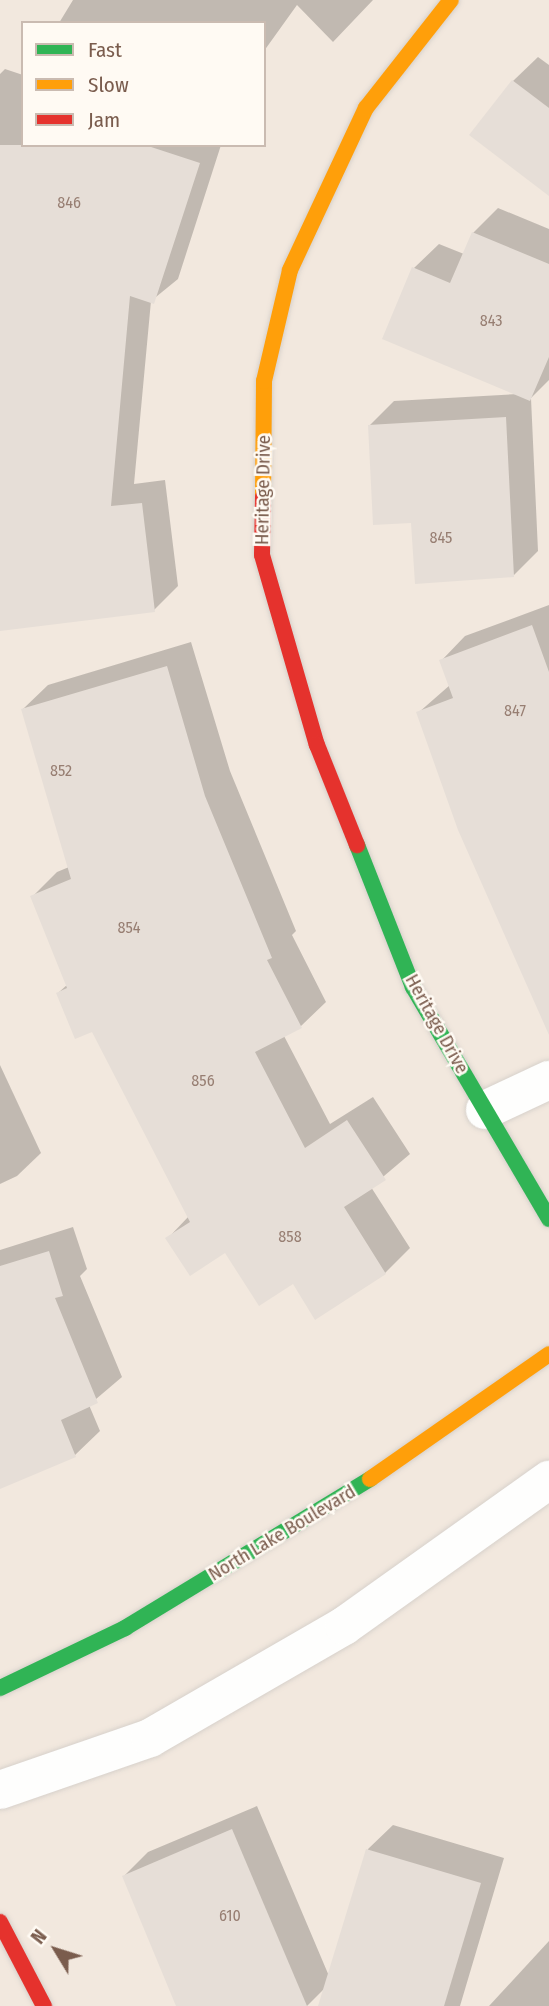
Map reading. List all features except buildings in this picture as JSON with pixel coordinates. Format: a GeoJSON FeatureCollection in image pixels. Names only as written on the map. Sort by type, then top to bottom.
{"type":"FeatureCollection","features":[{"type":"Feature","properties":{"kind":"street","name":"Heritage Drive"},"geometry":{"type":"LineString","coordinates":[[451,0],[366,108],[290,270],[264,381],[262,555],[317,745],[413,987],[549,1219]]}},
{"type":"Feature","properties":{"kind":"street"},"geometry":{"type":"LineString","coordinates":[[485,1110],[549,1080]]}},
{"type":"Feature","properties":{"kind":"street","name":"North Lake Boulevard"},"geometry":{"type":"LineString","coordinates":[[0,1688],[125,1628],[334,1504],[549,1354]]}},
{"type":"Feature","properties":{"kind":"street"},"geometry":{"type":"LineString","coordinates":[[0,1790],[150,1738],[344,1626],[549,1480]]}},
{"type":"Feature","properties":{"kind":"street"},"geometry":{"type":"LineString","coordinates":[[0,1922],[44,2006]]}},
{"type":"Feature","properties":{"kind":"shaded area"},"geometry":{"type":"Polygon","coordinates":[[[0,0],[549,0],[549,2006],[0,2006],[0,0]]]}},
{"type":"Feature","properties":{"kind":"traffic: fast"},"geometry":{"type":"LineString","coordinates":[[357,845],[413,987],[549,1219]]}},
{"type":"Feature","properties":{"kind":"traffic: fast"},"geometry":{"type":"LineString","coordinates":[[0,1688],[125,1628],[370,1479]]}},
{"type":"Feature","properties":{"kind":"traffic: slow"},"geometry":{"type":"LineString","coordinates":[[263,497],[264,381],[290,270],[366,108],[451,0]]}},
{"type":"Feature","properties":{"kind":"traffic: slow"},"geometry":{"type":"LineString","coordinates":[[370,1479],[549,1354]]}},
{"type":"Feature","properties":{"kind":"traffic: jam"},"geometry":{"type":"LineString","coordinates":[[263,497],[262,555],[317,745],[357,845]]}},
{"type":"Feature","properties":{"kind":"traffic: jam"},"geometry":{"type":"LineString","coordinates":[[0,1922],[44,2006]]}}]}
